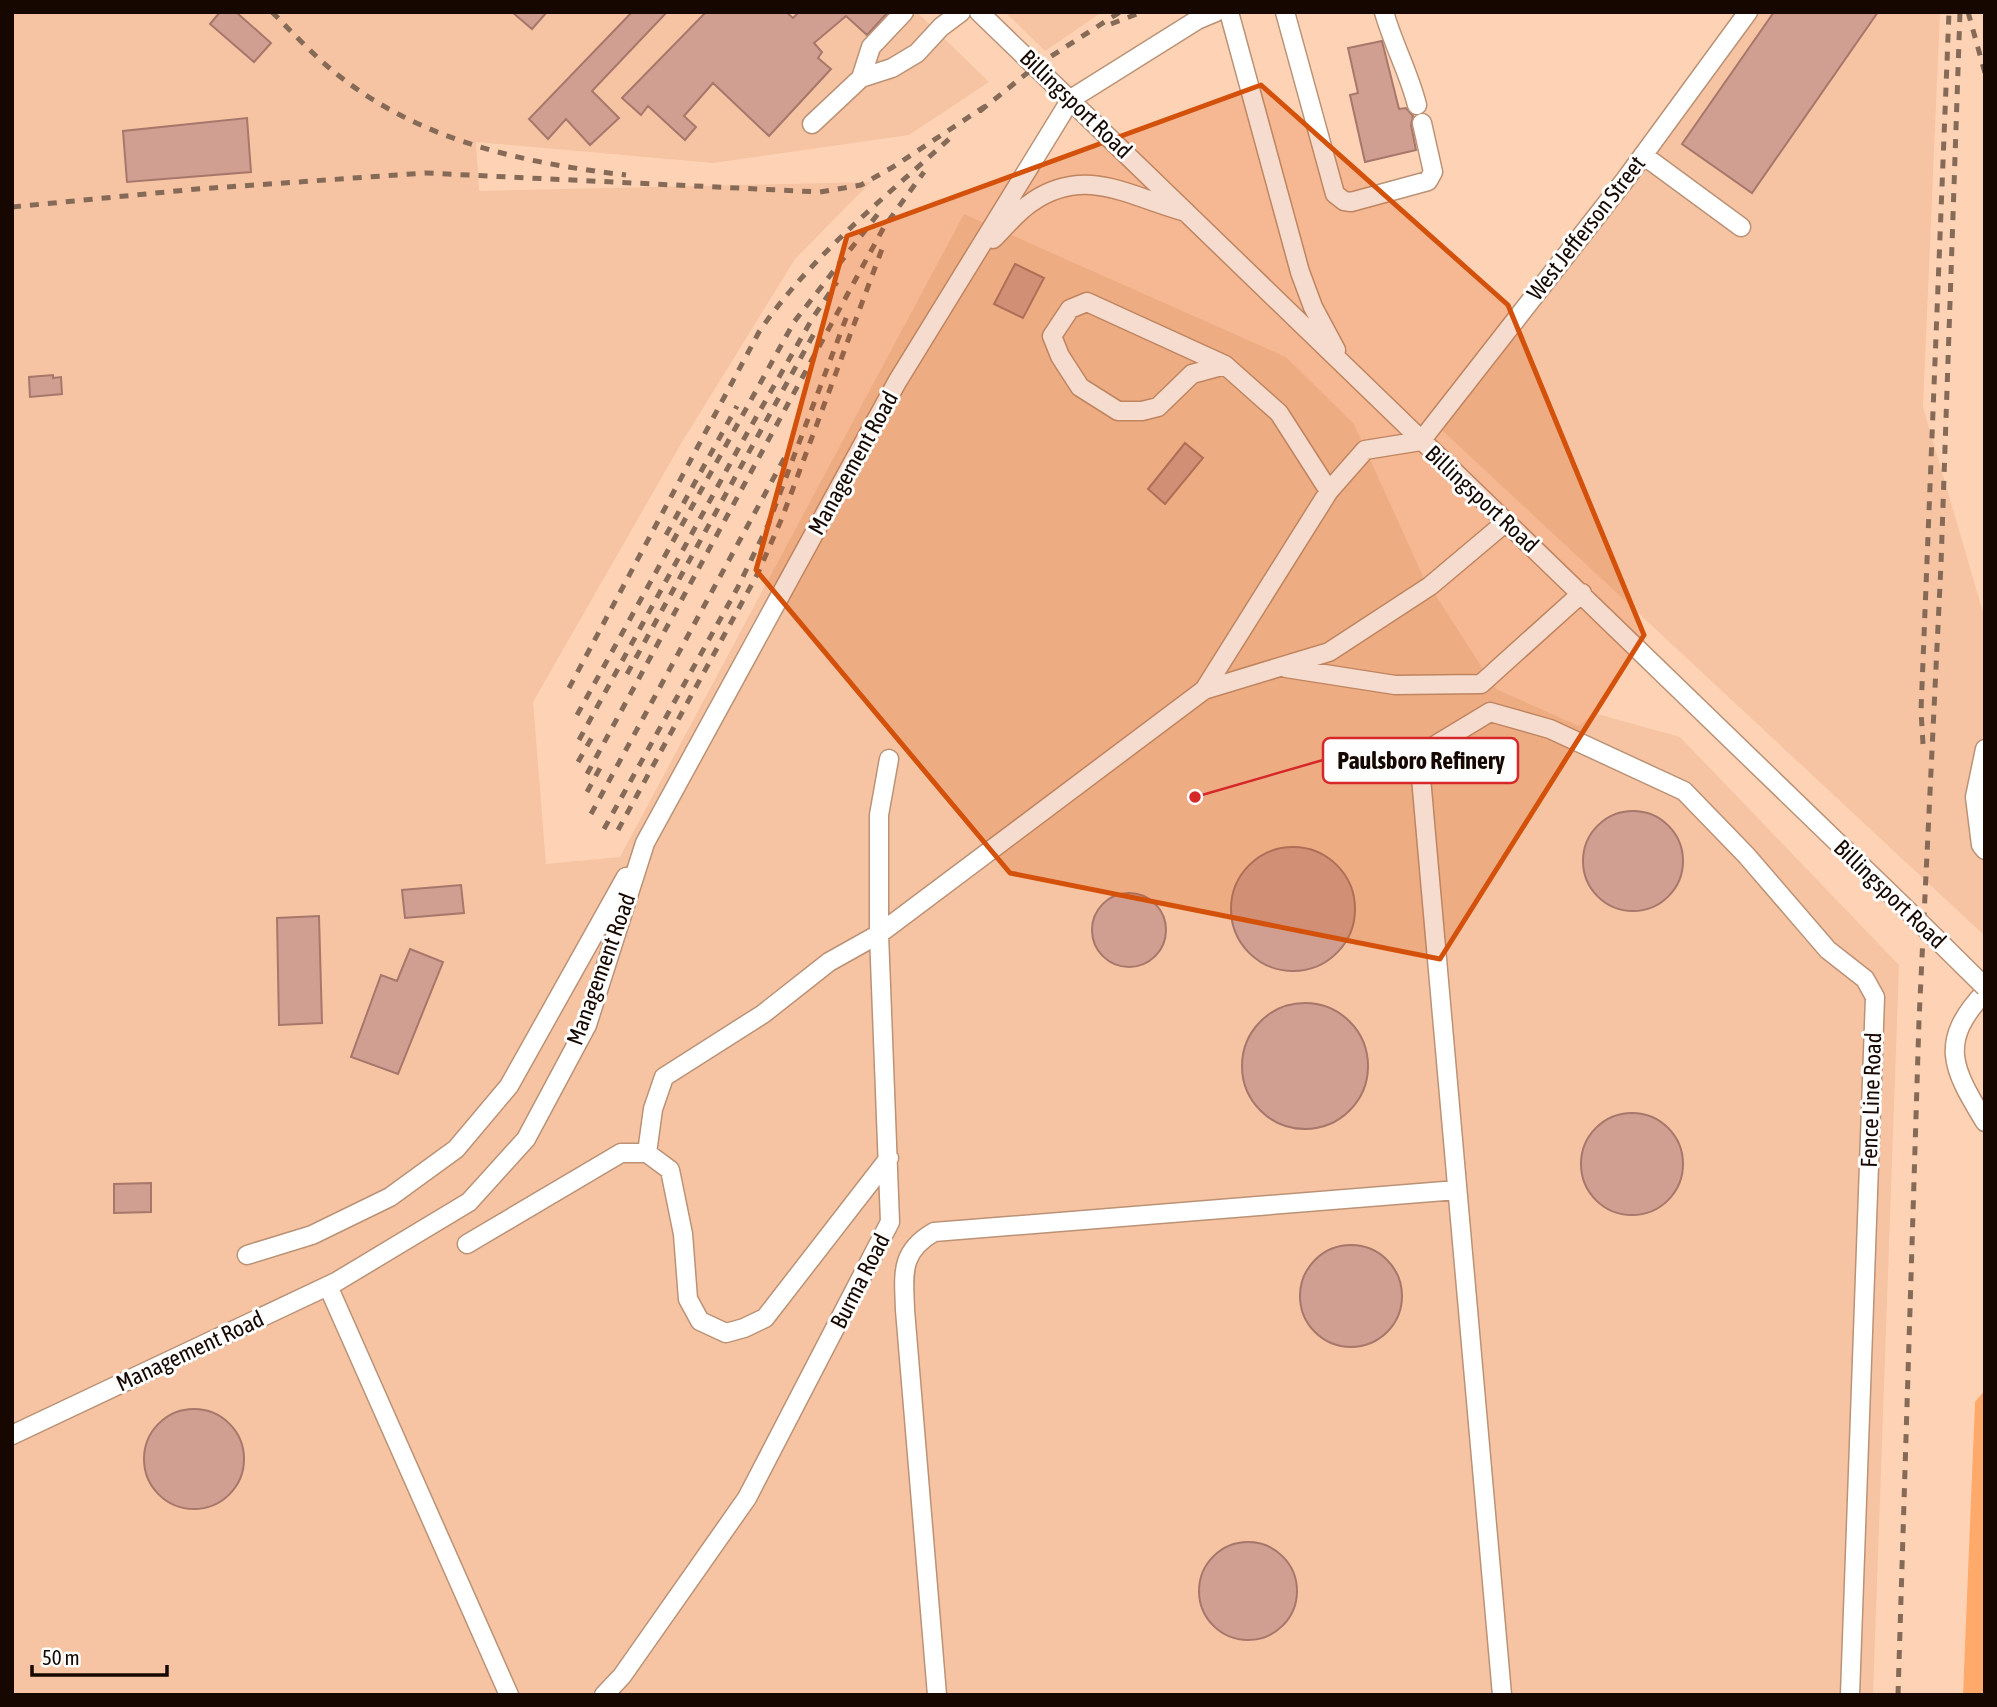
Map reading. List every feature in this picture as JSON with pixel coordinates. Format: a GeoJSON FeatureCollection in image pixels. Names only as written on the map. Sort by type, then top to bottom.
{"type":"FeatureCollection","features":[{"type":"Feature","properties":{"kind":"street"},"geometry":{"type":"LineString","coordinates":[[861,78],[871,47],[904,12]]}},
{"type":"Feature","properties":{"kind":"street"},"geometry":{"type":"LineString","coordinates":[[812,124],[861,78],[892,68],[917,53],[941,27],[961,12]]}},
{"type":"Feature","properties":{"kind":"street"},"geometry":{"type":"LineString","coordinates":[[973,259],[1071,99],[1196,20],[1216,12]]}},
{"type":"Feature","properties":{"kind":"street"},"geometry":{"type":"LineString","coordinates":[[1229,12],[1300,272],[1313,307],[1344,365]]}},
{"type":"Feature","properties":{"kind":"street"},"geometry":{"type":"LineString","coordinates":[[1285,12],[1335,194],[1351,202],[1428,181],[1433,172],[1411,80],[1392,40],[1384,12]]}},
{"type":"Feature","properties":{"kind":"street","name":"West Jefferson Street"},"geometry":{"type":"LineString","coordinates":[[1420,441],[1643,155],[1748,12]]}},
{"type":"Feature","properties":{"kind":"street","name":"Billingsport Road"},"geometry":{"type":"LineString","coordinates":[[982,13],[1420,441],[1582,593],[1985,989]]}},
{"type":"Feature","properties":{"kind":"street"},"geometry":{"type":"LineString","coordinates":[[1643,155],[1741,227]]}},
{"type":"Feature","properties":{"kind":"street"},"geometry":{"type":"LineString","coordinates":[[973,259],[1030,203],[1068,184],[1087,182],[1112,187],[1187,212]]}},
{"type":"Feature","properties":{"kind":"street","name":"Management Road"},"geometry":{"type":"LineString","coordinates":[[12,1435],[328,1286],[469,1202],[526,1139],[587,1025],[645,843],[897,382],[973,259]]}},
{"type":"Feature","properties":{"kind":"street"},"geometry":{"type":"LineString","coordinates":[[1225,365],[1192,374],[1158,407],[1142,411],[1118,411],[1080,387],[1060,356],[1052,336],[1070,309],[1087,302],[1225,365],[1279,413],[1329,491]]}},
{"type":"Feature","properties":{"kind":"street"},"geometry":{"type":"LineString","coordinates":[[1204,691],[1329,491],[1365,450],[1420,441]]}},
{"type":"Feature","properties":{"kind":"street"},"geometry":{"type":"LineString","coordinates":[[647,1153],[653,1109],[664,1077],[763,1014],[829,962],[879,934],[1204,691],[1329,652],[1430,586],[1506,522]]}},
{"type":"Feature","properties":{"kind":"street"},"geometry":{"type":"LineString","coordinates":[[1279,667],[1395,685],[1481,684],[1582,593]]}},
{"type":"Feature","properties":{"kind":"street","name":"Fence Line Road"},"geometry":{"type":"LineString","coordinates":[[1457,1189],[1419,755],[1490,712],[1549,729],[1684,791],[1747,856],[1828,950],[1865,979],[1875,997],[1850,1695]]}},
{"type":"Feature","properties":{"kind":"street"},"geometry":{"type":"LineString","coordinates":[[1985,749],[1975,797],[1981,845],[1985,850]]}},
{"type":"Feature","properties":{"kind":"street","name":"Burma Road"},"geometry":{"type":"LineString","coordinates":[[604,1695],[622,1676],[753,1486],[890,1222],[879,934],[878,815],[889,760]]}},
{"type":"Feature","properties":{"kind":"street"},"geometry":{"type":"LineString","coordinates":[[247,1255],[313,1235],[390,1197],[456,1149],[509,1086],[645,843]]}},
{"type":"Feature","properties":{"kind":"street"},"geometry":{"type":"LineString","coordinates":[[1985,989],[1956,1029],[1954,1055],[1965,1089],[1985,1122]]}},
{"type":"Feature","properties":{"kind":"street"},"geometry":{"type":"LineString","coordinates":[[467,1244],[621,1153],[647,1153],[670,1170],[674,1181],[683,1234],[688,1299],[700,1321],[726,1333],[765,1318],[889,1158]]}},
{"type":"Feature","properties":{"kind":"street"},"geometry":{"type":"LineString","coordinates":[[937,1695],[904,1286],[908,1255],[920,1240],[934,1233],[1457,1189],[1502,1695]]}},
{"type":"Feature","properties":{"kind":"street"},"geometry":{"type":"LineString","coordinates":[[328,1286],[509,1695]]}},
{"type":"Feature","properties":{"kind":"highlighted area"},"geometry":{"type":"Polygon","coordinates":[[[1261,85],[1508,305],[1644,635],[1440,959],[1010,873],[756,570],[847,236],[1261,85]]]}},
{"type":"Feature","properties":{"kind":"shaded area"},"geometry":{"type":"Polygon","coordinates":[[[12,12],[917,12],[989,82],[909,135],[713,163],[476,142],[479,191],[871,182],[795,259],[682,442],[533,702],[546,864],[620,857],[964,214],[1286,357],[1354,424],[1422,574],[1496,689],[1579,726],[1594,713],[1680,737],[1899,965],[1873,1695],[12,1695],[12,12]]]}},
{"type":"Feature","properties":{"kind":"shaded area"},"geometry":{"type":"Polygon","coordinates":[[[1005,12],[1102,12],[1045,51],[1005,12]]]}},
{"type":"Feature","properties":{"kind":"shaded area"},"geometry":{"type":"Polygon","coordinates":[[[1740,12],[1940,12],[1923,407],[1985,619],[1985,936],[1431,420],[1740,12]]]}},
{"type":"Feature","properties":{"kind":"shaded area"},"geometry":{"type":"Polygon","coordinates":[[[1985,1390],[1985,1695],[1963,1695],[1975,1402],[1985,1390]]]}},
{"type":"Feature","properties":{"kind":"building"},"geometry":{"type":"Polygon","coordinates":[[[220,12],[236,12],[271,43],[254,62],[210,24],[220,12]]]}},
{"type":"Feature","properties":{"kind":"building"},"geometry":{"type":"Polygon","coordinates":[[[512,12],[547,12],[532,29],[512,12]]]}},
{"type":"Feature","properties":{"kind":"building"},"geometry":{"type":"Polygon","coordinates":[[[632,12],[667,12],[592,91],[619,118],[590,145],[566,119],[548,139],[529,119],[632,12]]]}},
{"type":"Feature","properties":{"kind":"building"},"geometry":{"type":"Polygon","coordinates":[[[706,12],[786,12],[793,18],[799,12],[888,12],[867,35],[846,16],[814,43],[822,52],[818,58],[831,69],[769,136],[713,83],[684,116],[696,127],[685,140],[648,106],[641,115],[622,98],[706,12]]]}},
{"type":"Feature","properties":{"kind":"building"},"geometry":{"type":"Polygon","coordinates":[[[1774,12],[1878,12],[1752,193],[1682,144],[1774,12]]]}},
{"type":"Feature","properties":{"kind":"building"},"geometry":{"type":"Polygon","coordinates":[[[1382,41],[1399,109],[1406,108],[1413,116],[1411,125],[1416,150],[1365,162],[1350,95],[1358,93],[1348,48],[1382,41]]]}},
{"type":"Feature","properties":{"kind":"building"},"geometry":{"type":"Polygon","coordinates":[[[247,118],[251,172],[127,182],[123,131],[247,118]]]}},
{"type":"Feature","properties":{"kind":"building"},"geometry":{"type":"Polygon","coordinates":[[[1015,264],[1044,278],[1023,318],[994,304],[1015,264]]]}},
{"type":"Feature","properties":{"kind":"building"},"geometry":{"type":"Polygon","coordinates":[[[53,375],[53,378],[61,377],[62,394],[30,397],[29,377],[53,375]]]}},
{"type":"Feature","properties":{"kind":"building"},"geometry":{"type":"Polygon","coordinates":[[[1185,443],[1203,458],[1165,504],[1148,489],[1185,443]]]}},
{"type":"Feature","properties":{"kind":"building"},"geometry":{"type":"Polygon","coordinates":[[[1633,811],[1652,814],[1669,825],[1680,842],[1683,861],[1680,880],[1669,897],[1652,908],[1633,911],[1614,908],[1597,897],[1586,880],[1583,861],[1586,842],[1597,825],[1614,814],[1633,811]]]}},
{"type":"Feature","properties":{"kind":"building"},"geometry":{"type":"Polygon","coordinates":[[[1293,847],[1317,851],[1337,865],[1351,885],[1355,909],[1351,933],[1337,953],[1317,967],[1293,971],[1269,967],[1249,953],[1235,933],[1231,909],[1235,885],[1249,865],[1269,851],[1293,847]]]}},
{"type":"Feature","properties":{"kind":"building"},"geometry":{"type":"Polygon","coordinates":[[[461,885],[464,913],[405,918],[402,890],[461,885]]]}},
{"type":"Feature","properties":{"kind":"building"},"geometry":{"type":"Polygon","coordinates":[[[1129,893],[1150,899],[1160,909],[1166,930],[1160,951],[1150,961],[1129,967],[1108,961],[1098,951],[1092,930],[1098,909],[1108,899],[1129,893]]]}},
{"type":"Feature","properties":{"kind":"building"},"geometry":{"type":"Polygon","coordinates":[[[319,916],[322,1023],[279,1025],[277,918],[319,916]]]}},
{"type":"Feature","properties":{"kind":"building"},"geometry":{"type":"Polygon","coordinates":[[[410,949],[443,962],[398,1074],[351,1057],[381,975],[397,981],[410,949]]]}},
{"type":"Feature","properties":{"kind":"building"},"geometry":{"type":"Polygon","coordinates":[[[1305,1003],[1329,1008],[1349,1022],[1363,1042],[1368,1066],[1363,1090],[1349,1110],[1329,1124],[1305,1129],[1281,1124],[1261,1110],[1247,1090],[1242,1066],[1247,1042],[1261,1022],[1281,1008],[1305,1003]]]}},
{"type":"Feature","properties":{"kind":"building"},"geometry":{"type":"Polygon","coordinates":[[[1632,1113],[1651,1117],[1668,1128],[1679,1145],[1683,1164],[1679,1183],[1668,1200],[1651,1211],[1632,1215],[1613,1211],[1596,1200],[1585,1183],[1581,1164],[1585,1145],[1596,1128],[1613,1117],[1632,1113]]]}},
{"type":"Feature","properties":{"kind":"building"},"geometry":{"type":"Polygon","coordinates":[[[151,1183],[151,1212],[114,1213],[114,1184],[151,1183]]]}},
{"type":"Feature","properties":{"kind":"building"},"geometry":{"type":"Polygon","coordinates":[[[1351,1245],[1370,1249],[1387,1260],[1398,1277],[1402,1296],[1398,1315],[1387,1332],[1370,1343],[1351,1347],[1332,1343],[1315,1332],[1304,1315],[1300,1296],[1304,1277],[1315,1260],[1332,1249],[1351,1245]]]}},
{"type":"Feature","properties":{"kind":"building"},"geometry":{"type":"Polygon","coordinates":[[[194,1409],[222,1417],[236,1431],[244,1459],[236,1487],[222,1501],[194,1509],[166,1501],[152,1487],[144,1459],[152,1431],[166,1417],[194,1409]]]}},
{"type":"Feature","properties":{"kind":"building"},"geometry":{"type":"Polygon","coordinates":[[[1248,1542],[1267,1545],[1283,1556],[1294,1572],[1297,1591],[1294,1610],[1283,1626],[1267,1637],[1248,1640],[1229,1637],[1213,1626],[1202,1610],[1199,1591],[1202,1572],[1213,1556],[1229,1545],[1248,1542]]]}},
{"type":"Feature","properties":{"kind":"railway"},"geometry":{"type":"LineString","coordinates":[[272,12],[338,75],[370,98],[404,117],[474,145],[511,155],[549,164],[626,175]]}},
{"type":"Feature","properties":{"kind":"railway"},"geometry":{"type":"LineString","coordinates":[[980,111],[1036,66],[1120,12]]}},
{"type":"Feature","properties":{"kind":"railway"},"geometry":{"type":"LineString","coordinates":[[1111,24],[1142,12]]}},
{"type":"Feature","properties":{"kind":"railway"},"geometry":{"type":"LineString","coordinates":[[1923,744],[1921,711],[1949,12]]}},
{"type":"Feature","properties":{"kind":"railway"},"geometry":{"type":"LineString","coordinates":[[1898,1695],[1919,1020],[1941,564],[1960,12]]}},
{"type":"Feature","properties":{"kind":"railway"},"geometry":{"type":"LineString","coordinates":[[1968,12],[1985,73]]}},
{"type":"Feature","properties":{"kind":"railway"},"geometry":{"type":"LineString","coordinates":[[12,207],[197,189],[426,173],[820,192],[861,185],[987,105]]}},
{"type":"Feature","properties":{"kind":"railway"},"geometry":{"type":"LineString","coordinates":[[569,688],[759,332],[824,254],[949,139]]}},
{"type":"Feature","properties":{"kind":"railway"},"geometry":{"type":"LineString","coordinates":[[587,774],[884,227],[924,172]]}},
{"type":"Feature","properties":{"kind":"railway"},"geometry":{"type":"LineString","coordinates":[[577,715],[794,322],[881,210]]}},
{"type":"Feature","properties":{"kind":"railway"},"geometry":{"type":"LineString","coordinates":[[618,830],[758,573],[782,518],[882,249]]}},
{"type":"Feature","properties":{"kind":"railway"},"geometry":{"type":"LineString","coordinates":[[579,740],[737,451],[812,319],[837,282]]}},
{"type":"Feature","properties":{"kind":"railway"},"geometry":{"type":"LineString","coordinates":[[604,829],[738,587],[768,525],[848,313]]}},
{"type":"Feature","properties":{"kind":"railway"},"geometry":{"type":"LineString","coordinates":[[627,674],[816,330]]}},
{"type":"Feature","properties":{"kind":"railway"},"geometry":{"type":"LineString","coordinates":[[666,535],[737,406]]}},
{"type":"Feature","properties":{"kind":"railway"},"geometry":{"type":"LineString","coordinates":[[591,814],[785,457]]}},
{"type":"Feature","properties":{"kind":"railway"},"geometry":{"type":"LineString","coordinates":[[578,762],[595,732]]}},
{"type":"Feature","properties":{"kind":"railway"},"geometry":{"type":"LineString","coordinates":[[587,792],[600,768]]}},
{"type":"Feature","properties":{"kind":"place","name":"Paulsboro Refinery"},"geometry":{"type":"Point","coordinates":[1195,797]}}]}
